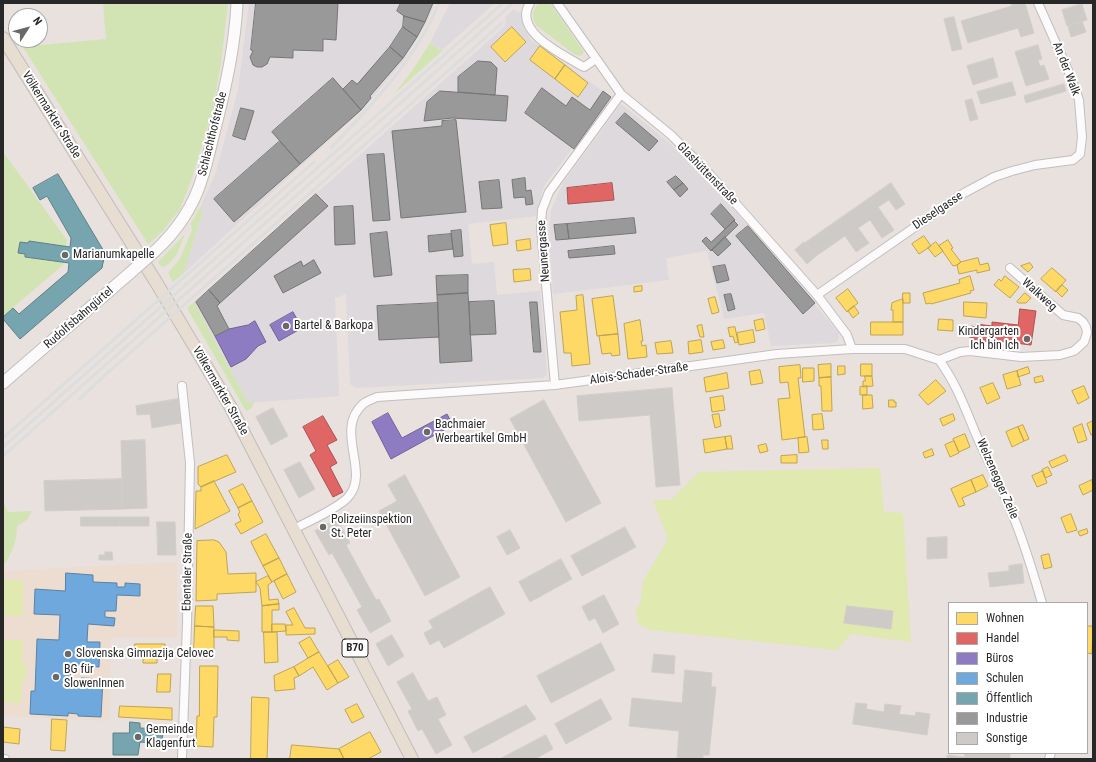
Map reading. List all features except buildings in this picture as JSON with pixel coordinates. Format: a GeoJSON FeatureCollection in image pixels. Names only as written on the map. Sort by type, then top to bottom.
{"type":"FeatureCollection","features":[{"type":"Feature","properties":{"kind":"main road","name":"Völkermarkter Straße"},"geometry":{"type":"LineString","coordinates":[[3,38],[7,48],[156,282],[230,406],[412,759]]}},
{"type":"Feature","properties":{"kind":"street","name":"Schlachthofstraße"},"geometry":{"type":"LineString","coordinates":[[155,251],[174,232],[182,220],[192,203],[202,180],[231,61],[236,27],[237,3]]}},
{"type":"Feature","properties":{"kind":"street"},"geometry":{"type":"LineString","coordinates":[[530,3],[526,9],[526,17],[530,28],[538,38],[580,66],[584,66],[596,59]]}},
{"type":"Feature","properties":{"kind":"street","name":"Glashüttenstraße"},"geometry":{"type":"LineString","coordinates":[[557,3],[620,94],[671,136],[705,169],[817,295],[847,335],[852,349]]}},
{"type":"Feature","properties":{"kind":"street","name":"An der Walk"},"geometry":{"type":"LineString","coordinates":[[1038,3],[1070,75],[1078,100],[1082,136],[1080,154],[1073,160]]}},
{"type":"Feature","properties":{"kind":"street","name":"Neunergasse"},"geometry":{"type":"LineString","coordinates":[[555,386],[541,228],[542,210],[549,192],[620,94]]}},
{"type":"Feature","properties":{"kind":"street","name":"Dieselgasse"},"geometry":{"type":"LineString","coordinates":[[817,295],[937,210],[994,177],[1035,165],[1073,160]]}},
{"type":"Feature","properties":{"kind":"street","name":"Rudolfsbahngürtel"},"geometry":{"type":"LineString","coordinates":[[3,383],[155,251]]}},
{"type":"Feature","properties":{"kind":"street","name":"Walkweg"},"geometry":{"type":"LineString","coordinates":[[939,360],[960,352],[970,351],[1021,357],[1060,355],[1074,351],[1084,342],[1087,333],[1083,322],[1078,318],[1063,315],[1010,268]]}},
{"type":"Feature","properties":{"kind":"street","name":"Alois-Schader-Straße"},"geometry":{"type":"LineString","coordinates":[[294,529],[340,504],[349,497],[355,487],[356,473],[351,438],[354,416],[364,404],[377,397],[555,386],[777,354],[852,349],[905,349],[939,360]]}},
{"type":"Feature","properties":{"kind":"street","name":"Welzenegger Zeile"},"geometry":{"type":"LineString","coordinates":[[939,360],[959,391],[978,438],[1011,509],[1026,548],[1042,602]]}},
{"type":"Feature","properties":{"kind":"street","name":"Ebentaler Straße"},"geometry":{"type":"LineString","coordinates":[[182,386],[190,463],[187,623],[182,759]]}},
{"type":"Feature","properties":{"kind":"shaded area"},"geometry":{"type":"Polygon","coordinates":[[[249,3],[435,3],[427,22],[404,60],[362,110],[184,273],[202,214],[201,206],[216,172],[238,90],[249,3]]]}},
{"type":"Feature","properties":{"kind":"shaded area"},"geometry":{"type":"Polygon","coordinates":[[[450,3],[495,3],[442,50],[430,43],[450,3]]]}},
{"type":"Feature","properties":{"kind":"shaded area"},"geometry":{"type":"Polygon","coordinates":[[[514,9],[521,13],[524,28],[531,40],[611,97],[544,186],[536,216],[468,224],[472,264],[494,262],[497,295],[540,291],[547,374],[543,378],[356,388],[350,384],[346,294],[335,298],[339,396],[248,403],[194,302],[505,26],[506,16],[514,9]]]}},
{"type":"Feature","properties":{"kind":"shaded area"},"geometry":{"type":"Polygon","coordinates":[[[621,104],[673,146],[722,196],[839,333],[838,341],[834,343],[771,346],[764,313],[724,319],[707,251],[666,258],[669,280],[553,294],[549,233],[551,210],[563,183],[621,104]]]}},
{"type":"Feature","properties":{"kind":"shaded area","name":"BG für SlowenInnen"},"geometry":{"type":"Polygon","coordinates":[[[177,562],[177,638],[111,638],[109,721],[3,716],[3,571],[177,562]]]}},
{"type":"Feature","properties":{"kind":"green space"},"geometry":{"type":"Polygon","coordinates":[[[103,3],[228,3],[221,63],[213,108],[192,178],[180,209],[163,231],[148,244],[24,48],[48,48],[48,44],[106,39],[103,3]]]}},
{"type":"Feature","properties":{"kind":"green space"},"geometry":{"type":"Polygon","coordinates":[[[539,3],[550,3],[584,52],[581,56],[574,54],[537,26],[533,14],[539,3]]]}},
{"type":"Feature","properties":{"kind":"green space"},"geometry":{"type":"Polygon","coordinates":[[[430,43],[442,51],[394,94],[412,71],[430,43]]]}},
{"type":"Feature","properties":{"kind":"green space"},"geometry":{"type":"Polygon","coordinates":[[[3,152],[67,240],[63,265],[3,316],[3,152]]]}},
{"type":"Feature","properties":{"kind":"green space"},"geometry":{"type":"Polygon","coordinates":[[[201,206],[202,214],[184,273],[173,282],[168,273],[180,259],[192,230],[191,223],[201,206]]]}},
{"type":"Feature","properties":{"kind":"green space"},"geometry":{"type":"Polygon","coordinates":[[[185,234],[180,248],[172,261],[164,267],[161,266],[158,262],[185,234]]]}},
{"type":"Feature","properties":{"kind":"green space"},"geometry":{"type":"Polygon","coordinates":[[[194,302],[248,403],[254,402],[252,408],[246,411],[187,308],[194,302]]]}},
{"type":"Feature","properties":{"kind":"green space"},"geometry":{"type":"Polygon","coordinates":[[[880,468],[884,512],[903,513],[911,642],[851,634],[837,650],[651,630],[638,624],[636,610],[641,600],[643,581],[668,539],[653,500],[671,500],[699,472],[880,468]]]}},
{"type":"Feature","properties":{"kind":"green space"},"geometry":{"type":"Polygon","coordinates":[[[4,503],[8,512],[32,511],[28,519],[17,526],[13,547],[3,566],[3,504],[4,503]]]}},
{"type":"Feature","properties":{"kind":"green space"},"geometry":{"type":"Polygon","coordinates":[[[3,580],[23,580],[23,616],[3,616],[3,580]]]}},
{"type":"Feature","properties":{"kind":"green space"},"geometry":{"type":"Polygon","coordinates":[[[3,640],[23,640],[22,664],[26,664],[26,679],[22,679],[21,703],[3,702],[3,640]]]}},
{"type":"Feature","properties":{"kind":"railway"},"geometry":{"type":"LineString","coordinates":[[331,148],[377,98],[406,62],[418,44],[439,3]]}},
{"type":"Feature","properties":{"kind":"railway"},"geometry":{"type":"LineString","coordinates":[[3,447],[503,3]]}},
{"type":"Feature","properties":{"kind":"railway"},"geometry":{"type":"LineString","coordinates":[[3,456],[513,3]]}},
{"type":"Feature","properties":{"kind":"railway"},"geometry":{"type":"LineString","coordinates":[[80,399],[104,376],[502,23]]}},
{"type":"Feature","properties":{"kind":"railway"},"geometry":{"type":"LineString","coordinates":[[3,438],[314,162]]}},
{"type":"Feature","properties":{"kind":"place","name":"Marianumkapelle"},"geometry":{"type":"Point","coordinates":[65,255]}},
{"type":"Feature","properties":{"kind":"place","name":"Bartel & Barkopa"},"geometry":{"type":"Point","coordinates":[286,326]}},
{"type":"Feature","properties":{"kind":"place","name":"Kindergarten Ich bin Ich"},"geometry":{"type":"Point","coordinates":[1027,339]}},
{"type":"Feature","properties":{"kind":"place","name":"Bachmaier Werbeartikel GmbH"},"geometry":{"type":"Point","coordinates":[427,432]}},
{"type":"Feature","properties":{"kind":"place","name":"Polizeiinspektion St. Peter"},"geometry":{"type":"Point","coordinates":[323,527]}},
{"type":"Feature","properties":{"kind":"place","name":"Slovenska Gimnazija Celovec"},"geometry":{"type":"Point","coordinates":[68,654]}},
{"type":"Feature","properties":{"kind":"place","name":"BG für SlowenInnen"},"geometry":{"type":"Point","coordinates":[56,677]}},
{"type":"Feature","properties":{"kind":"place","name":"Gemeinde Klagenfurt"},"geometry":{"type":"Point","coordinates":[138,737]}}]}
